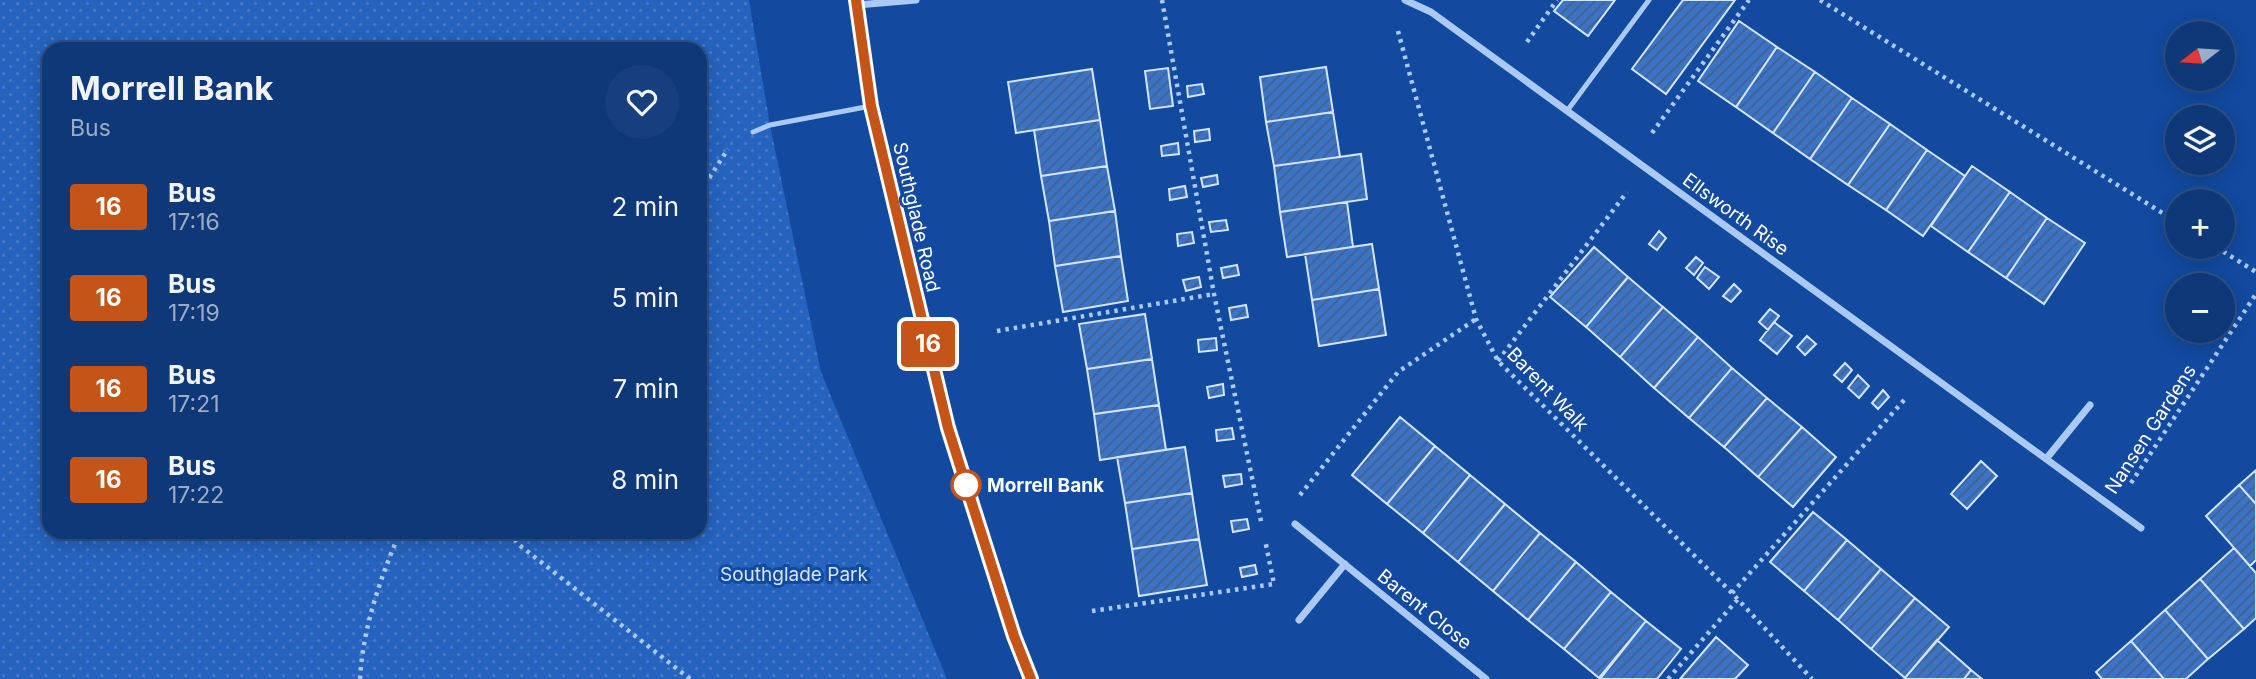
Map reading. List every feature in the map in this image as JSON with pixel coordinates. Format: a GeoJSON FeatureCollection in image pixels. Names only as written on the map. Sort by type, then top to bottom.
{"type":"FeatureCollection","features":[{"type":"Feature","properties":{"kind":"street"},"geometry":{"type":"LineString","coordinates":[[856,3],[916,0]]}},
{"type":"Feature","properties":{"kind":"street","name":"Ellsworth Rise"},"geometry":{"type":"LineString","coordinates":[[1405,0],[1431,12],[2141,528]]}},
{"type":"Feature","properties":{"kind":"street","name":"Southglade Road"},"geometry":{"type":"LineString","coordinates":[[856,3],[871,106],[948,428],[1014,636],[1031,679]]}},
{"type":"Feature","properties":{"kind":"street"},"geometry":{"type":"LineString","coordinates":[[2046,459],[2090,405]]}},
{"type":"Feature","properties":{"kind":"street","name":"Barent Close"},"geometry":{"type":"LineString","coordinates":[[1295,524],[1486,679]]}},
{"type":"Feature","properties":{"kind":"street"},"geometry":{"type":"LineString","coordinates":[[1299,620],[1345,564]]}},
{"type":"Feature","properties":{"kind":"lane"},"geometry":{"type":"LineString","coordinates":[[1567,111],[1649,0]]}},
{"type":"Feature","properties":{"kind":"lane"},"geometry":{"type":"LineString","coordinates":[[753,132],[769,125],[871,106]]}},
{"type":"Feature","properties":{"kind":"path"},"geometry":{"type":"LineString","coordinates":[[1092,611],[1274,584],[1214,294],[1162,0]]}},
{"type":"Feature","properties":{"kind":"path"},"geometry":{"type":"LineString","coordinates":[[1508,68],[1557,0]]}},
{"type":"Feature","properties":{"kind":"path"},"geometry":{"type":"LineString","coordinates":[[1633,159],[1749,0]]}},
{"type":"Feature","properties":{"kind":"path"},"geometry":{"type":"LineString","coordinates":[[1820,0],[2165,215]]}},
{"type":"Feature","properties":{"kind":"path","name":"Barent Walk"},"geometry":{"type":"LineString","coordinates":[[1396,27],[1476,319],[1498,360],[1738,599],[1812,679]]}},
{"type":"Feature","properties":{"kind":"path"},"geometry":{"type":"LineString","coordinates":[[707,181],[735,138],[753,132]]}},
{"type":"Feature","properties":{"kind":"path"},"geometry":{"type":"LineString","coordinates":[[1498,360],[1613,211]]}},
{"type":"Feature","properties":{"kind":"path"},"geometry":{"type":"LineString","coordinates":[[2235,259],[2256,272]]}},
{"type":"Feature","properties":{"kind":"path"},"geometry":{"type":"LineString","coordinates":[[997,331],[1214,294]]}},
{"type":"Feature","properties":{"kind":"path","name":"Nansen Gardens"},"geometry":{"type":"LineString","coordinates":[[2114,509],[2256,294]]}},
{"type":"Feature","properties":{"kind":"path"},"geometry":{"type":"LineString","coordinates":[[1265,540],[1398,372],[1476,319]]}},
{"type":"Feature","properties":{"kind":"path"},"geometry":{"type":"LineString","coordinates":[[1732,593],[1891,415]]}},
{"type":"Feature","properties":{"kind":"path"},"geometry":{"type":"LineString","coordinates":[[1284,515],[1295,524]]}},
{"type":"Feature","properties":{"kind":"path"},"geometry":{"type":"LineString","coordinates":[[360,679],[362,652],[379,580],[397,539]]}},
{"type":"Feature","properties":{"kind":"path"},"geometry":{"type":"LineString","coordinates":[[515,539],[690,679]]}},
{"type":"Feature","properties":{"kind":"path"},"geometry":{"type":"LineString","coordinates":[[1668,679],[1738,599]]}},
{"type":"Feature","properties":{"kind":"green space","name":"Southglade Park"},"geometry":{"type":"Polygon","coordinates":[[[0,0],[749,0],[770,125],[821,372],[947,679],[0,679],[0,0]]]}},
{"type":"Feature","properties":{"kind":"building"},"geometry":{"type":"Polygon","coordinates":[[[1563,0],[1615,0],[1588,36],[1554,11],[1563,0]]]}},
{"type":"Feature","properties":{"kind":"building"},"geometry":{"type":"Polygon","coordinates":[[[1683,0],[1735,0],[1666,94],[1632,69],[1683,0]]]}},
{"type":"Feature","properties":{"kind":"building"},"geometry":{"type":"Polygon","coordinates":[[[1739,21],[1777,47],[1736,107],[1698,81],[1739,21]]]}},
{"type":"Feature","properties":{"kind":"building"},"geometry":{"type":"Polygon","coordinates":[[[1777,47],[1815,72],[1773,133],[1736,107],[1777,47]]]}},
{"type":"Feature","properties":{"kind":"building"},"geometry":{"type":"Polygon","coordinates":[[[1326,67],[1333,112],[1266,122],[1260,77],[1326,67]]]}},
{"type":"Feature","properties":{"kind":"building"},"geometry":{"type":"Polygon","coordinates":[[[1168,68],[1173,106],[1150,109],[1145,71],[1168,68]]]}},
{"type":"Feature","properties":{"kind":"building"},"geometry":{"type":"Polygon","coordinates":[[[1092,69],[1100,120],[1016,133],[1008,82],[1092,69]]]}},
{"type":"Feature","properties":{"kind":"building"},"geometry":{"type":"Polygon","coordinates":[[[1815,72],[1852,98],[1810,159],[1773,133],[1815,72]]]}},
{"type":"Feature","properties":{"kind":"building"},"geometry":{"type":"Polygon","coordinates":[[[1202,84],[1204,94],[1188,97],[1187,86],[1202,84]]]}},
{"type":"Feature","properties":{"kind":"building"},"geometry":{"type":"Polygon","coordinates":[[[1852,98],[1890,124],[1848,185],[1810,159],[1852,98]]]}},
{"type":"Feature","properties":{"kind":"building"},"geometry":{"type":"Polygon","coordinates":[[[1333,112],[1340,157],[1274,166],[1266,122],[1333,112]]]}},
{"type":"Feature","properties":{"kind":"building"},"geometry":{"type":"Polygon","coordinates":[[[1100,120],[1107,166],[1041,176],[1034,130],[1100,120]]]}},
{"type":"Feature","properties":{"kind":"building"},"geometry":{"type":"Polygon","coordinates":[[[1890,124],[1927,150],[1886,210],[1848,185],[1890,124]]]}},
{"type":"Feature","properties":{"kind":"building"},"geometry":{"type":"Polygon","coordinates":[[[1209,129],[1210,140],[1195,142],[1194,131],[1209,129]]]}},
{"type":"Feature","properties":{"kind":"building"},"geometry":{"type":"Polygon","coordinates":[[[1178,143],[1179,154],[1162,156],[1161,146],[1178,143]]]}},
{"type":"Feature","properties":{"kind":"building"},"geometry":{"type":"Polygon","coordinates":[[[1927,150],[1965,176],[1923,236],[1886,210],[1927,150]]]}},
{"type":"Feature","properties":{"kind":"building"},"geometry":{"type":"Polygon","coordinates":[[[1361,154],[1367,199],[1280,212],[1274,166],[1361,154]]]}},
{"type":"Feature","properties":{"kind":"building"},"geometry":{"type":"Polygon","coordinates":[[[1107,166],[1115,211],[1049,221],[1041,176],[1107,166]]]}},
{"type":"Feature","properties":{"kind":"building"},"geometry":{"type":"Polygon","coordinates":[[[1972,166],[2010,192],[1968,252],[1931,226],[1972,166]]]}},
{"type":"Feature","properties":{"kind":"building"},"geometry":{"type":"Polygon","coordinates":[[[1217,175],[1218,184],[1203,187],[1201,178],[1217,175]]]}},
{"type":"Feature","properties":{"kind":"building"},"geometry":{"type":"Polygon","coordinates":[[[1185,186],[1187,197],[1170,200],[1169,189],[1185,186]]]}},
{"type":"Feature","properties":{"kind":"building"},"geometry":{"type":"Polygon","coordinates":[[[2010,192],[2047,218],[2006,278],[1968,252],[2010,192]]]}},
{"type":"Feature","properties":{"kind":"building"},"geometry":{"type":"Polygon","coordinates":[[[1347,202],[1353,247],[1287,257],[1280,212],[1347,202]]]}},
{"type":"Feature","properties":{"kind":"building"},"geometry":{"type":"Polygon","coordinates":[[[1115,211],[1121,256],[1055,266],[1049,221],[1115,211]]]}},
{"type":"Feature","properties":{"kind":"building"},"geometry":{"type":"Polygon","coordinates":[[[2047,218],[2085,243],[2044,304],[2006,278],[2047,218]]]}},
{"type":"Feature","properties":{"kind":"building"},"geometry":{"type":"Polygon","coordinates":[[[1226,220],[1228,230],[1211,232],[1209,222],[1226,220]]]}},
{"type":"Feature","properties":{"kind":"building"},"geometry":{"type":"Polygon","coordinates":[[[1659,231],[1666,238],[1657,250],[1649,244],[1659,231]]]}},
{"type":"Feature","properties":{"kind":"building"},"geometry":{"type":"Polygon","coordinates":[[[1192,232],[1194,243],[1178,246],[1177,234],[1192,232]]]}},
{"type":"Feature","properties":{"kind":"building"},"geometry":{"type":"Polygon","coordinates":[[[1372,244],[1379,289],[1312,300],[1305,254],[1372,244]]]}},
{"type":"Feature","properties":{"kind":"building"},"geometry":{"type":"Polygon","coordinates":[[[1594,247],[1628,277],[1586,327],[1550,297],[1594,247]]]}},
{"type":"Feature","properties":{"kind":"building"},"geometry":{"type":"Polygon","coordinates":[[[1121,256],[1128,301],[1063,312],[1055,266],[1121,256]]]}},
{"type":"Feature","properties":{"kind":"building"},"geometry":{"type":"Polygon","coordinates":[[[1696,257],[1703,263],[1694,275],[1686,268],[1696,257]]]}},
{"type":"Feature","properties":{"kind":"building"},"geometry":{"type":"Polygon","coordinates":[[[1237,265],[1239,275],[1223,278],[1221,268],[1237,265]]]}},
{"type":"Feature","properties":{"kind":"building"},"geometry":{"type":"Polygon","coordinates":[[[1705,267],[1719,277],[1709,289],[1697,278],[1705,267]]]}},
{"type":"Feature","properties":{"kind":"building"},"geometry":{"type":"Polygon","coordinates":[[[1199,277],[1201,287],[1186,291],[1183,280],[1199,277]]]}},
{"type":"Feature","properties":{"kind":"building"},"geometry":{"type":"Polygon","coordinates":[[[1628,277],[1663,307],[1620,357],[1586,327],[1628,277]]]}},
{"type":"Feature","properties":{"kind":"building"},"geometry":{"type":"Polygon","coordinates":[[[1734,284],[1741,291],[1731,302],[1723,296],[1734,284]]]}},
{"type":"Feature","properties":{"kind":"building"},"geometry":{"type":"Polygon","coordinates":[[[1379,289],[1386,335],[1319,346],[1312,300],[1379,289]]]}},
{"type":"Feature","properties":{"kind":"building"},"geometry":{"type":"Polygon","coordinates":[[[1246,305],[1248,317],[1231,320],[1229,308],[1246,305]]]}},
{"type":"Feature","properties":{"kind":"building"},"geometry":{"type":"Polygon","coordinates":[[[1663,307],[1698,337],[1654,388],[1620,357],[1663,307]]]}},
{"type":"Feature","properties":{"kind":"building"},"geometry":{"type":"Polygon","coordinates":[[[1770,309],[1779,316],[1768,330],[1759,322],[1770,309]]]}},
{"type":"Feature","properties":{"kind":"building"},"geometry":{"type":"Polygon","coordinates":[[[1145,314],[1152,359],[1087,369],[1079,324],[1145,314]]]}},
{"type":"Feature","properties":{"kind":"building"},"geometry":{"type":"Polygon","coordinates":[[[1774,322],[1792,336],[1777,354],[1760,340],[1774,322]]]}},
{"type":"Feature","properties":{"kind":"building"},"geometry":{"type":"Polygon","coordinates":[[[1807,336],[1816,344],[1805,355],[1797,347],[1807,336]]]}},
{"type":"Feature","properties":{"kind":"building"},"geometry":{"type":"Polygon","coordinates":[[[1698,337],[1732,368],[1689,418],[1654,388],[1698,337]]]}},
{"type":"Feature","properties":{"kind":"building"},"geometry":{"type":"Polygon","coordinates":[[[1216,338],[1217,350],[1199,352],[1198,340],[1216,338]]]}},
{"type":"Feature","properties":{"kind":"building"},"geometry":{"type":"Polygon","coordinates":[[[1152,359],[1159,405],[1094,414],[1087,369],[1152,359]]]}},
{"type":"Feature","properties":{"kind":"building"},"geometry":{"type":"Polygon","coordinates":[[[1845,363],[1852,370],[1842,382],[1834,375],[1845,363]]]}},
{"type":"Feature","properties":{"kind":"building"},"geometry":{"type":"Polygon","coordinates":[[[1732,368],[1767,398],[1724,447],[1689,418],[1732,368]]]}},
{"type":"Feature","properties":{"kind":"building"},"geometry":{"type":"Polygon","coordinates":[[[1858,375],[1869,386],[1859,398],[1848,388],[1858,375]]]}},
{"type":"Feature","properties":{"kind":"building"},"geometry":{"type":"Polygon","coordinates":[[[1223,384],[1224,395],[1209,398],[1207,387],[1223,384]]]}},
{"type":"Feature","properties":{"kind":"building"},"geometry":{"type":"Polygon","coordinates":[[[1883,390],[1889,397],[1878,409],[1872,403],[1883,390]]]}},
{"type":"Feature","properties":{"kind":"building"},"geometry":{"type":"Polygon","coordinates":[[[1767,398],[1802,427],[1758,477],[1724,447],[1767,398]]]}},
{"type":"Feature","properties":{"kind":"building"},"geometry":{"type":"Polygon","coordinates":[[[1159,405],[1166,450],[1100,460],[1094,414],[1159,405]]]}},
{"type":"Feature","properties":{"kind":"building"},"geometry":{"type":"Polygon","coordinates":[[[1400,417],[1435,446],[1387,504],[1352,475],[1400,417]]]}},
{"type":"Feature","properties":{"kind":"building"},"geometry":{"type":"Polygon","coordinates":[[[1802,427],[1836,457],[1793,507],[1758,477],[1802,427]]]}},
{"type":"Feature","properties":{"kind":"building"},"geometry":{"type":"Polygon","coordinates":[[[1232,428],[1234,439],[1217,441],[1216,430],[1232,428]]]}},
{"type":"Feature","properties":{"kind":"building"},"geometry":{"type":"Polygon","coordinates":[[[1435,446],[1470,475],[1423,533],[1387,504],[1435,446]]]}},
{"type":"Feature","properties":{"kind":"building"},"geometry":{"type":"Polygon","coordinates":[[[1185,447],[1192,493],[1125,503],[1117,457],[1185,447]]]}},
{"type":"Feature","properties":{"kind":"building"},"geometry":{"type":"Polygon","coordinates":[[[1981,461],[1997,476],[1967,509],[1951,494],[1981,461]]]}},
{"type":"Feature","properties":{"kind":"building"},"geometry":{"type":"Polygon","coordinates":[[[2256,470],[2256,504],[2239,485],[2256,470]]]}},
{"type":"Feature","properties":{"kind":"building"},"geometry":{"type":"Polygon","coordinates":[[[1241,474],[1242,484],[1225,487],[1223,476],[1241,474]]]}},
{"type":"Feature","properties":{"kind":"building"},"geometry":{"type":"Polygon","coordinates":[[[1470,475],[1505,504],[1458,562],[1423,533],[1470,475]]]}},
{"type":"Feature","properties":{"kind":"building"},"geometry":{"type":"Polygon","coordinates":[[[2239,485],[2256,504],[2256,560],[2250,566],[2206,516],[2239,485]]]}},
{"type":"Feature","properties":{"kind":"building"},"geometry":{"type":"Polygon","coordinates":[[[1192,493],[1199,539],[1132,549],[1125,503],[1192,493]]]}},
{"type":"Feature","properties":{"kind":"building"},"geometry":{"type":"Polygon","coordinates":[[[1505,504],[1540,533],[1493,591],[1458,562],[1505,504]]]}},
{"type":"Feature","properties":{"kind":"building"},"geometry":{"type":"Polygon","coordinates":[[[1813,512],[1847,540],[1804,591],[1770,562],[1813,512]]]}},
{"type":"Feature","properties":{"kind":"building"},"geometry":{"type":"Polygon","coordinates":[[[1247,519],[1249,529],[1233,532],[1231,521],[1247,519]]]}},
{"type":"Feature","properties":{"kind":"building"},"geometry":{"type":"Polygon","coordinates":[[[1540,533],[1576,562],[1528,620],[1493,591],[1540,533]]]}},
{"type":"Feature","properties":{"kind":"building"},"geometry":{"type":"Polygon","coordinates":[[[1199,539],[1207,585],[1139,596],[1132,549],[1199,539]]]}},
{"type":"Feature","properties":{"kind":"building"},"geometry":{"type":"Polygon","coordinates":[[[1847,540],[1881,569],[1838,620],[1804,591],[1847,540]]]}},
{"type":"Feature","properties":{"kind":"building"},"geometry":{"type":"Polygon","coordinates":[[[2234,548],[2256,573],[2256,618],[2244,629],[2200,579],[2234,548]]]}},
{"type":"Feature","properties":{"kind":"building"},"geometry":{"type":"Polygon","coordinates":[[[1576,562],[1611,592],[1564,649],[1528,620],[1576,562]]]}},
{"type":"Feature","properties":{"kind":"building"},"geometry":{"type":"Polygon","coordinates":[[[1255,565],[1257,574],[1242,577],[1240,568],[1255,565]]]}},
{"type":"Feature","properties":{"kind":"building"},"geometry":{"type":"Polygon","coordinates":[[[1881,569],[1915,598],[1871,649],[1838,620],[1881,569]]]}},
{"type":"Feature","properties":{"kind":"building"},"geometry":{"type":"Polygon","coordinates":[[[2200,579],[2244,629],[2208,659],[2165,610],[2200,579]]]}},
{"type":"Feature","properties":{"kind":"building"},"geometry":{"type":"Polygon","coordinates":[[[1611,592],[1646,621],[1599,678],[1564,649],[1611,592]]]}},
{"type":"Feature","properties":{"kind":"building"},"geometry":{"type":"Polygon","coordinates":[[[1915,598],[1949,627],[1905,678],[1871,649],[1915,598]]]}},
{"type":"Feature","properties":{"kind":"building"},"geometry":{"type":"Polygon","coordinates":[[[2165,610],[2208,659],[2186,679],[2164,679],[2131,641],[2165,610]]]}},
{"type":"Feature","properties":{"kind":"building"},"geometry":{"type":"Polygon","coordinates":[[[1646,621],[1681,649],[1657,679],[1600,679],[1646,621]]]}},
{"type":"Feature","properties":{"kind":"building"},"geometry":{"type":"Polygon","coordinates":[[[1716,637],[1748,665],[1735,679],[1680,679],[1716,637]]]}},
{"type":"Feature","properties":{"kind":"building"},"geometry":{"type":"Polygon","coordinates":[[[1937,640],[1971,670],[1964,679],[1904,679],[1937,640]]]}},
{"type":"Feature","properties":{"kind":"building"},"geometry":{"type":"Polygon","coordinates":[[[2131,641],[2164,679],[2102,679],[2096,672],[2131,641]]]}},
{"type":"Feature","properties":{"kind":"building"},"geometry":{"type":"Polygon","coordinates":[[[1971,670],[1982,679],[1964,679],[1971,670]]]}},
{"type":"Feature","properties":{"kind":"bus line","name":"16"},"geometry":{"type":"LineString","coordinates":[[856,0],[871,106],[948,428],[1014,636],[1031,679]]}},
{"type":"Feature","properties":{"kind":"place","name":"Morrell Bank"},"geometry":{"type":"Point","coordinates":[966,485]}}]}
